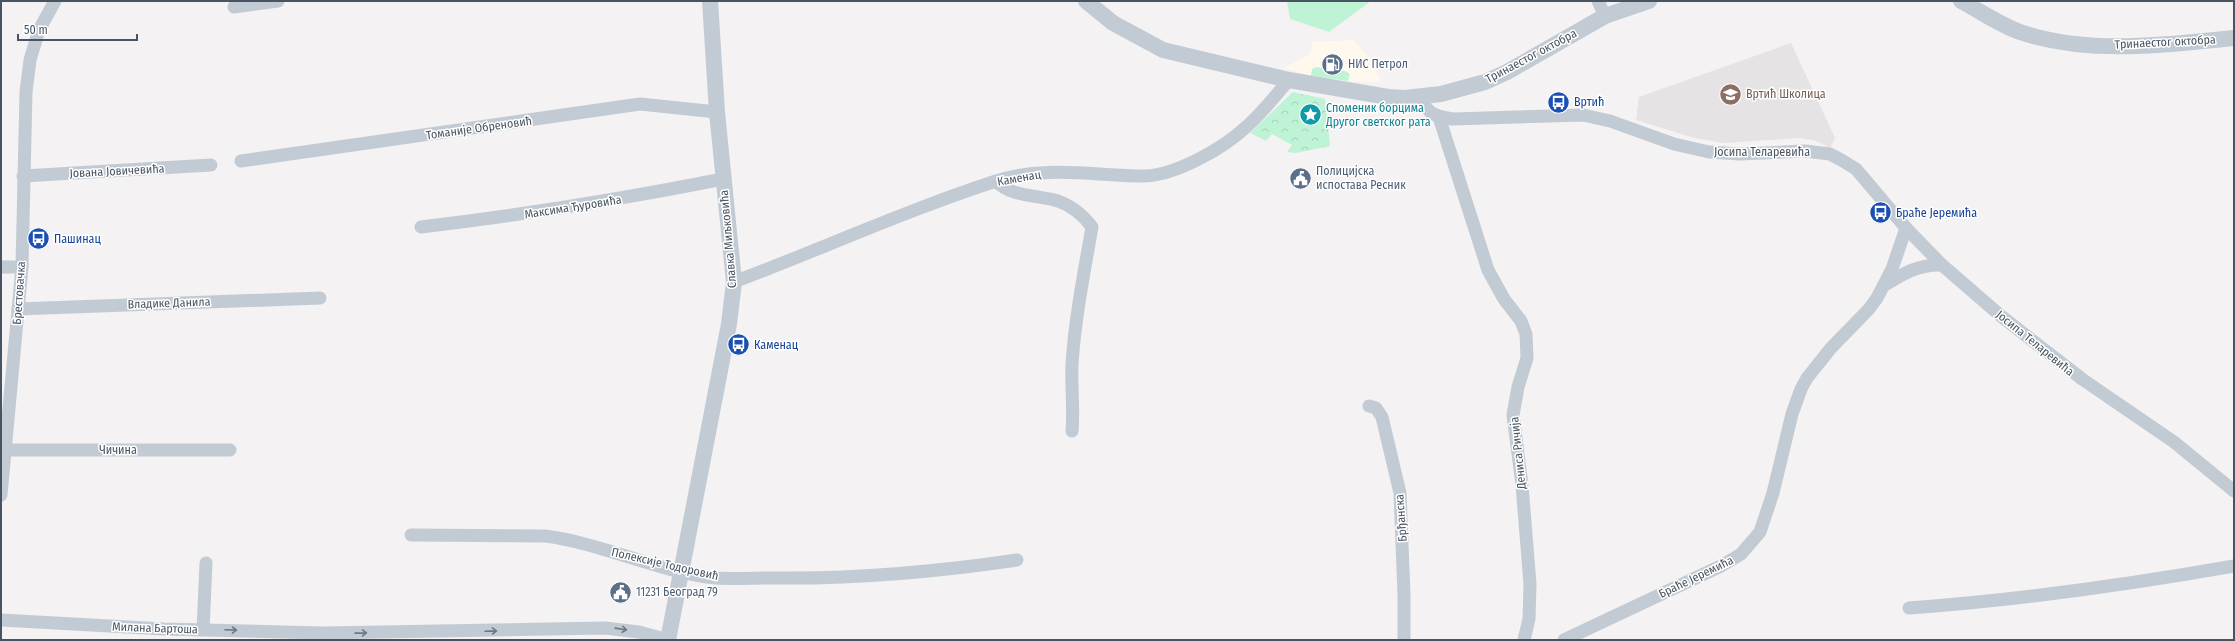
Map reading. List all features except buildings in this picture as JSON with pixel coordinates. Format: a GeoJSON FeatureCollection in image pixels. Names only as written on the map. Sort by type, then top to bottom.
{"type":"FeatureCollection","features":[{"type":"Feature","properties":{"kind":"street","name":"Брестовачка"},"geometry":{"type":"LineString","coordinates":[[1,495],[22,267],[26,92],[30,60],[39,30],[55,1]]}},
{"type":"Feature","properties":{"kind":"street"},"geometry":{"type":"LineString","coordinates":[[234,7],[278,1]]}},
{"type":"Feature","properties":{"kind":"street","name":"Славка Миљковића"},"geometry":{"type":"LineString","coordinates":[[668,640],[729,324],[734,282],[717,112],[710,1]]}},
{"type":"Feature","properties":{"kind":"street","name":"Тринаестог октобра"},"geometry":{"type":"LineString","coordinates":[[1086,1],[1113,23],[1163,50],[1290,80],[1388,98],[1422,98],[1470,87],[1495,78],[1605,16],[1649,1]]}},
{"type":"Feature","properties":{"kind":"street"},"geometry":{"type":"LineString","coordinates":[[1598,1],[1605,16]]}},
{"type":"Feature","properties":{"kind":"street","name":"Тринаестог октобра"},"geometry":{"type":"LineString","coordinates":[[1961,1],[2019,32],[2057,41],[2136,46],[2234,38]]}},
{"type":"Feature","properties":{"kind":"street","name":"Каменац"},"geometry":{"type":"LineString","coordinates":[[734,282],[996,181],[1033,173],[1147,176],[1169,171],[1205,155],[1236,135],[1290,80]]}},
{"type":"Feature","properties":{"kind":"street"},"geometry":{"type":"LineString","coordinates":[[1422,98],[1427,110],[1439,117]]}},
{"type":"Feature","properties":{"kind":"street","name":"Томаније Обреновић"},"geometry":{"type":"LineString","coordinates":[[241,161],[640,104],[717,112]]}},
{"type":"Feature","properties":{"kind":"street","name":"Јосипа Теларевића"},"geometry":{"type":"LineString","coordinates":[[1439,117],[1452,119],[1584,115],[1610,121],[1674,144],[1709,152],[1740,154],[1805,151],[1830,154],[1856,169],[1906,228],[1942,265],[2048,355],[2174,442],[2234,491]]}},
{"type":"Feature","properties":{"kind":"street","name":"Дениса Ричија"},"geometry":{"type":"LineString","coordinates":[[1439,117],[1488,270],[1504,299],[1521,321],[1526,334],[1527,358],[1518,387],[1513,415],[1522,485],[1530,584],[1528,619],[1524,640]]}},
{"type":"Feature","properties":{"kind":"street","name":"Јована Јовичевића"},"geometry":{"type":"LineString","coordinates":[[24,176],[211,166]]}},
{"type":"Feature","properties":{"kind":"street","name":"Максима Ђуровића"},"geometry":{"type":"LineString","coordinates":[[421,227],[523,215],[604,202],[723,179]]}},
{"type":"Feature","properties":{"kind":"street"},"geometry":{"type":"LineString","coordinates":[[996,181],[1003,188],[1064,204],[1075,210],[1092,227],[1081,280],[1075,329],[1072,365],[1072,431]]}},
{"type":"Feature","properties":{"kind":"street","name":"Браће Јеремића"},"geometry":{"type":"LineString","coordinates":[[1564,640],[1722,566],[1741,554],[1756,538],[1763,525],[1792,414],[1807,378],[1831,348],[1869,309],[1885,285],[1906,228]]}},
{"type":"Feature","properties":{"kind":"street","name":"Браће Јеремића"},"geometry":{"type":"LineString","coordinates":[[1885,285],[1910,269],[1930,265],[1942,265]]}},
{"type":"Feature","properties":{"kind":"street"},"geometry":{"type":"LineString","coordinates":[[1,267],[22,267]]}},
{"type":"Feature","properties":{"kind":"street","name":"Владике Данила"},"geometry":{"type":"LineString","coordinates":[[18,309],[320,298]]}},
{"type":"Feature","properties":{"kind":"street","name":"Брђанска"},"geometry":{"type":"LineString","coordinates":[[1369,406],[1376,408],[1382,416],[1400,492],[1404,595],[1404,640]]}},
{"type":"Feature","properties":{"kind":"street","name":"Чичина"},"geometry":{"type":"LineString","coordinates":[[5,450],[230,450]]}},
{"type":"Feature","properties":{"kind":"street","name":"Полексије Тодоровић"},"geometry":{"type":"LineString","coordinates":[[411,535],[545,536],[566,538],[682,571],[715,578],[816,579],[966,568],[1017,560]]}},
{"type":"Feature","properties":{"kind":"street"},"geometry":{"type":"LineString","coordinates":[[203,630],[206,563]]}},
{"type":"Feature","properties":{"kind":"street"},"geometry":{"type":"LineString","coordinates":[[1909,608],[1994,602],[2116,586],[2234,566]]}},
{"type":"Feature","properties":{"kind":"street","name":"Милана Бартоша"},"geometry":{"type":"LineString","coordinates":[[1,620],[164,634],[203,630],[323,633],[605,628],[639,632],[668,640]]}},
{"type":"Feature","properties":{"kind":"shaded area","name":"НИС Петрол"},"geometry":{"type":"Polygon","coordinates":[[[1354,40],[1369,59],[1382,82],[1348,81],[1311,76],[1284,68],[1310,54],[1313,42],[1354,40]]]}},
{"type":"Feature","properties":{"kind":"shaded area","name":"Вртић Школица"},"geometry":{"type":"Polygon","coordinates":[[[1791,43],[1835,138],[1830,148],[1816,141],[1801,138],[1724,143],[1694,138],[1636,120],[1639,97],[1791,43]]]}},
{"type":"Feature","properties":{"kind":"green space"},"geometry":{"type":"Polygon","coordinates":[[[1287,1],[1371,1],[1329,32],[1290,19],[1287,1]]]}},
{"type":"Feature","properties":{"kind":"green space"},"geometry":{"type":"Polygon","coordinates":[[[1316,67],[1345,71],[1350,74],[1348,81],[1311,76],[1312,69],[1316,67]]]}},
{"type":"Feature","properties":{"kind":"green space"},"geometry":{"type":"Polygon","coordinates":[[[1293,92],[1325,99],[1330,146],[1296,153],[1287,152],[1292,145],[1272,134],[1266,141],[1250,133],[1293,92]]]}},
{"type":"Feature","properties":{"kind":"place","name":"НИС Петрол"},"geometry":{"type":"Point","coordinates":[1332,64]}},
{"type":"Feature","properties":{"kind":"place","name":"Вртић Школица"},"geometry":{"type":"Point","coordinates":[1730,94]}},
{"type":"Feature","properties":{"kind":"place","name":"Вртић"},"geometry":{"type":"Point","coordinates":[1558,102]}},
{"type":"Feature","properties":{"kind":"place","name":"Споменик борцима Другог светског рата"},"geometry":{"type":"Point","coordinates":[1311,115]}},
{"type":"Feature","properties":{"kind":"place","name":"Полицијска испостава Ресник"},"geometry":{"type":"Point","coordinates":[1301,178]}},
{"type":"Feature","properties":{"kind":"place","name":"Браће Јеремића"},"geometry":{"type":"Point","coordinates":[1880,213]}},
{"type":"Feature","properties":{"kind":"place","name":"Пашинац"},"geometry":{"type":"Point","coordinates":[39,239]}},
{"type":"Feature","properties":{"kind":"place","name":"Каменац"},"geometry":{"type":"Point","coordinates":[738,345]}},
{"type":"Feature","properties":{"kind":"place","name":"11231 Београд 79"},"geometry":{"type":"Point","coordinates":[621,592]}}]}
